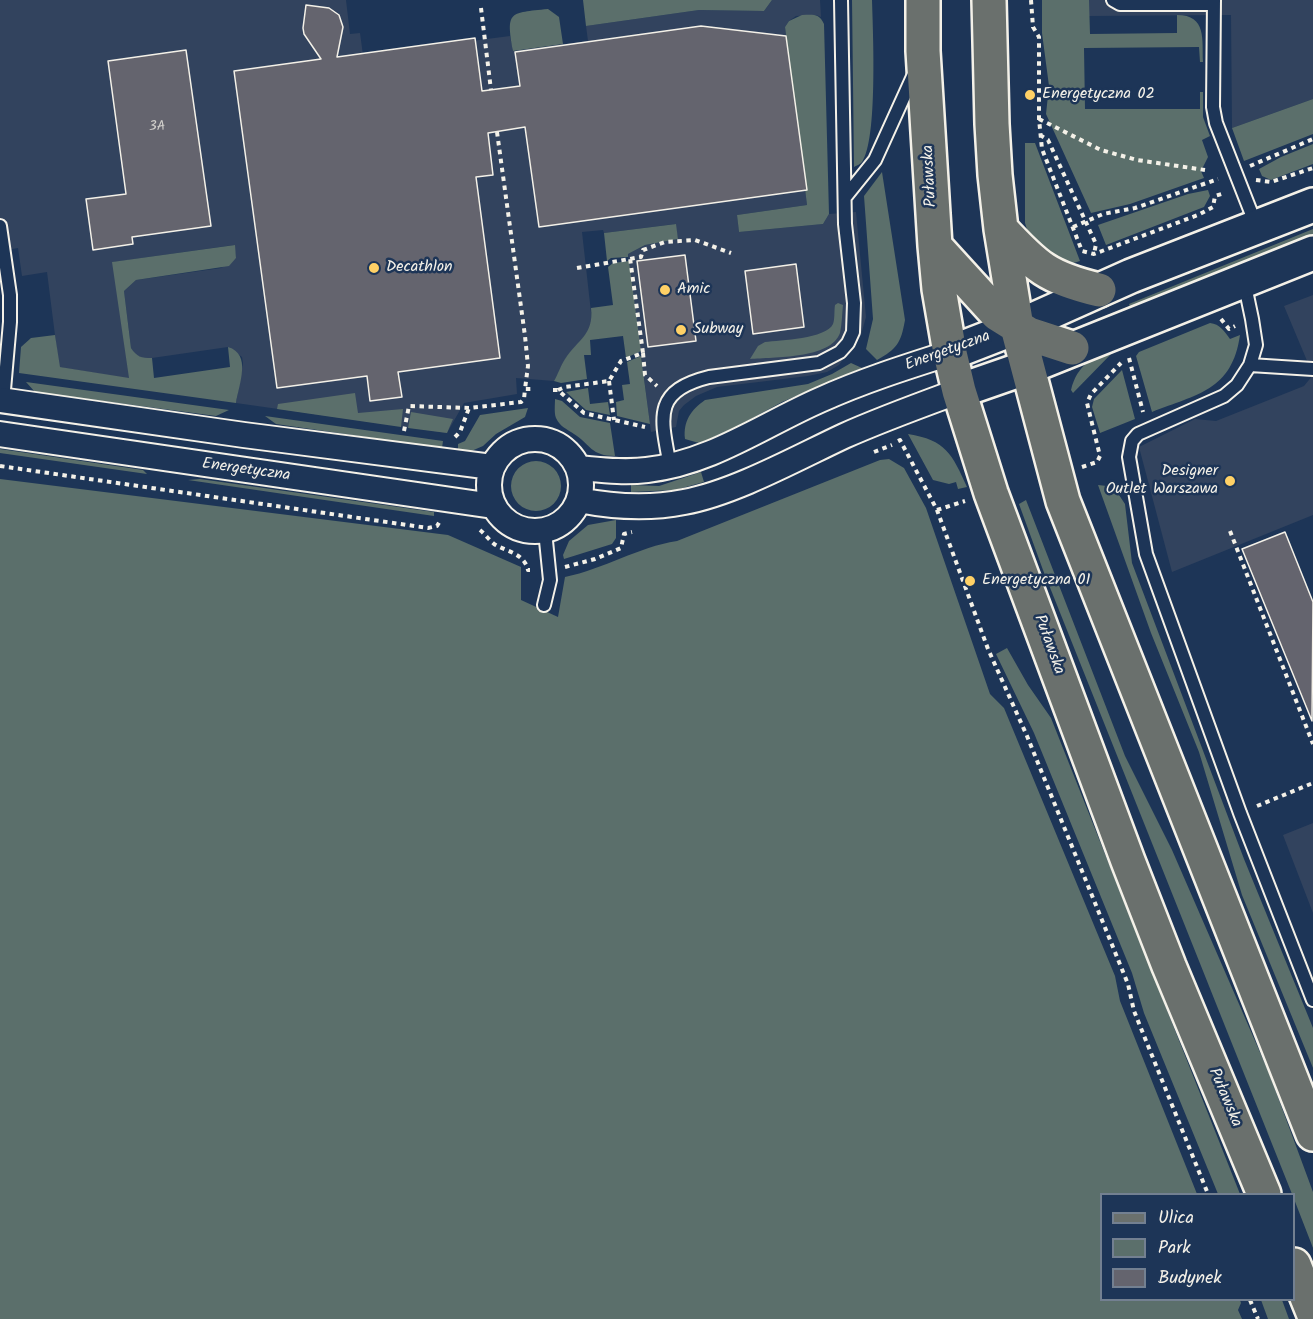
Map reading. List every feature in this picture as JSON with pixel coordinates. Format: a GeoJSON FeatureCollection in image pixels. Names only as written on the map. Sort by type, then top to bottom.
{"type":"FeatureCollection","features":[{"type":"Feature","properties":{"kind":"main road","name":"Puławska"},"geometry":{"type":"LineString","coordinates":[[923,0],[923,51],[935,246],[939,289],[959,391],[992,493],[1128,861],[1264,1193]]}},
{"type":"Feature","properties":{"kind":"main road"},"geometry":{"type":"LineString","coordinates":[[989,0],[992,124],[1001,229],[1017,327],[1063,501],[1313,1134]]}},
{"type":"Feature","properties":{"kind":"main road"},"geometry":{"type":"LineString","coordinates":[[1001,229],[1045,271],[1060,279],[1099,290]]}},
{"type":"Feature","properties":{"kind":"main road"},"geometry":{"type":"LineString","coordinates":[[935,246],[997,314],[1029,334],[1072,348]]}},
{"type":"Feature","properties":{"kind":"main road"},"geometry":{"type":"LineString","coordinates":[[1295,1270],[1313,1312]]}},
{"type":"Feature","properties":{"kind":"street","name":"Energetyczna"},"geometry":{"type":"LineString","coordinates":[[578,468],[624,471],[670,466],[696,459],[726,448],[821,399],[1017,327],[1099,290],[1313,205]]}},
{"type":"Feature","properties":{"kind":"street"},"geometry":{"type":"LineString","coordinates":[[579,500],[624,506],[652,506],[705,497],[740,484],[874,423],[1028,367],[1313,253]]}},
{"type":"Feature","properties":{"kind":"street"},"geometry":{"type":"LineString","coordinates":[[1,401],[492,467]]}},
{"type":"Feature","properties":{"kind":"street","name":"Energetyczna"},"geometry":{"type":"LineString","coordinates":[[0,434],[493,506]]}},
{"type":"Feature","properties":{"kind":"street"},"geometry":{"type":"LineString","coordinates":[[541,439],[556,444],[569,454],[578,468],[581,484],[579,500],[572,514],[560,525],[544,531],[529,532],[515,527],[502,518],[493,506],[489,493],[492,467],[500,454],[512,445],[526,440],[541,439]]}},
{"type":"Feature","properties":{"kind":"lane"},"geometry":{"type":"LineString","coordinates":[[670,466],[664,427],[665,408],[670,397],[679,388],[709,377],[806,366],[830,359],[848,343],[853,332],[855,319],[846,224],[841,0]]}},
{"type":"Feature","properties":{"kind":"lane"},"geometry":{"type":"LineString","coordinates":[[1113,0],[1120,4],[1214,2],[1216,123],[1257,226]]}},
{"type":"Feature","properties":{"kind":"lane"},"geometry":{"type":"LineString","coordinates":[[846,196],[875,160],[923,51]]}},
{"type":"Feature","properties":{"kind":"lane"},"geometry":{"type":"LineString","coordinates":[[0,226],[10,295],[10,322],[1,401]]}},
{"type":"Feature","properties":{"kind":"lane"},"geometry":{"type":"LineString","coordinates":[[1244,280],[1256,345],[1250,365],[1237,385],[1224,396],[1138,434],[1132,441],[1129,457],[1146,554],[1240,813],[1313,1000]]}},
{"type":"Feature","properties":{"kind":"lane"},"geometry":{"type":"LineString","coordinates":[[1250,365],[1313,369]]}},
{"type":"Feature","properties":{"kind":"lane"},"geometry":{"type":"LineString","coordinates":[[544,531],[550,580],[544,605]]}},
{"type":"Feature","properties":{"kind":"path"},"geometry":{"type":"LineString","coordinates":[[1031,0],[1033,27],[1039,37],[1039,119],[1042,149],[1082,251],[1094,254],[1198,215],[1213,207],[1215,196],[1230,191]]}},
{"type":"Feature","properties":{"kind":"path"},"geometry":{"type":"LineString","coordinates":[[481,9],[491,90]]}},
{"type":"Feature","properties":{"kind":"path"},"geometry":{"type":"LineString","coordinates":[[1039,119],[1101,150],[1137,160],[1206,171]]}},
{"type":"Feature","properties":{"kind":"path"},"geometry":{"type":"LineString","coordinates":[[404,432],[409,406],[469,408],[522,402],[528,366],[497,132]]}},
{"type":"Feature","properties":{"kind":"path"},"geometry":{"type":"LineString","coordinates":[[1040,135],[1048,140],[1096,244],[1094,254]]}},
{"type":"Feature","properties":{"kind":"path"},"geometry":{"type":"LineString","coordinates":[[1245,168],[1313,139]]}},
{"type":"Feature","properties":{"kind":"path"},"geometry":{"type":"LineString","coordinates":[[1253,181],[1259,179],[1271,182],[1313,168]]}},
{"type":"Feature","properties":{"kind":"path"},"geometry":{"type":"LineString","coordinates":[[1073,227],[1103,214],[1135,208],[1224,177]]}},
{"type":"Feature","properties":{"kind":"path"},"geometry":{"type":"LineString","coordinates":[[576,268],[641,257],[643,250],[654,245],[695,240],[732,253]]}},
{"type":"Feature","properties":{"kind":"path"},"geometry":{"type":"LineString","coordinates":[[630,258],[645,375],[670,397]]}},
{"type":"Feature","properties":{"kind":"path"},"geometry":{"type":"LineString","coordinates":[[614,420],[609,381],[621,361],[642,353]]}},
{"type":"Feature","properties":{"kind":"path"},"geometry":{"type":"LineString","coordinates":[[1090,464],[1097,462],[1100,456],[1087,407],[1088,399],[1128,355],[1148,430]]}},
{"type":"Feature","properties":{"kind":"path"},"geometry":{"type":"LineString","coordinates":[[609,381],[555,390],[584,413],[649,428],[664,427]]}},
{"type":"Feature","properties":{"kind":"path"},"geometry":{"type":"LineString","coordinates":[[525,389],[531,389]]}},
{"type":"Feature","properties":{"kind":"path"},"geometry":{"type":"LineString","coordinates":[[453,438],[460,432],[469,408]]}},
{"type":"Feature","properties":{"kind":"path"},"geometry":{"type":"LineString","coordinates":[[900,440],[937,510],[988,649],[1027,736],[1128,984],[1134,1011],[1208,1193]]}},
{"type":"Feature","properties":{"kind":"path"},"geometry":{"type":"LineString","coordinates":[[0,466],[428,528],[437,526],[440,520],[446,523]]}},
{"type":"Feature","properties":{"kind":"path"},"geometry":{"type":"LineString","coordinates":[[937,510],[972,499]]}},
{"type":"Feature","properties":{"kind":"path"},"geometry":{"type":"LineString","coordinates":[[475,528],[481,530],[495,544],[524,560],[528,570],[537,570]]}},
{"type":"Feature","properties":{"kind":"path"},"geometry":{"type":"LineString","coordinates":[[1230,531],[1313,744]]}},
{"type":"Feature","properties":{"kind":"path"},"geometry":{"type":"LineString","coordinates":[[566,567],[595,559],[621,548],[624,534]]}},
{"type":"Feature","properties":{"kind":"path"},"geometry":{"type":"LineString","coordinates":[[1240,813],[1313,783]]}},
{"type":"Feature","properties":{"kind":"path"},"geometry":{"type":"LineString","coordinates":[[1251,1301],[1258,1319]]}},
{"type":"Feature","properties":{"kind":"shaded area"},"geometry":{"type":"Polygon","coordinates":[[[0,0],[346,0],[350,34],[360,33],[363,55],[510,36],[513,51],[588,41],[586,26],[699,10],[764,11],[772,0],[820,0],[821,17],[796,16],[785,27],[807,205],[737,215],[739,232],[823,224],[829,214],[856,212],[866,317],[861,335],[839,365],[827,372],[717,387],[696,396],[684,405],[679,411],[676,427],[651,432],[628,254],[645,245],[678,239],[675,224],[604,233],[603,230],[582,232],[592,321],[588,332],[566,358],[554,381],[516,378],[517,394],[464,403],[447,433],[236,403],[243,363],[242,357],[228,347],[152,358],[142,358],[136,355],[131,348],[124,291],[136,280],[221,268],[236,258],[234,245],[113,262],[130,379],[59,367],[47,272],[22,276],[18,248],[0,251],[0,0]]]}},
{"type":"Feature","properties":{"kind":"shaded area"},"geometry":{"type":"Polygon","coordinates":[[[1089,0],[1313,0],[1313,99],[1232,128],[1231,15],[1089,16],[1089,0]]]}},
{"type":"Feature","properties":{"kind":"shaded area"},"geometry":{"type":"Polygon","coordinates":[[[1313,295],[1313,375],[1284,306],[1313,295]]]}},
{"type":"Feature","properties":{"kind":"shaded area","name":"Designer Outlet Warszawa"},"geometry":{"type":"Polygon","coordinates":[[[1313,375],[1313,515],[1172,572],[1139,447],[1195,419],[1216,421],[1304,386],[1313,375]]]}},
{"type":"Feature","properties":{"kind":"shaded area"},"geometry":{"type":"Polygon","coordinates":[[[1313,823],[1313,913],[1283,835],[1313,823]]]}},
{"type":"Feature","properties":{"kind":"green space"},"geometry":{"type":"Polygon","coordinates":[[[583,0],[772,0],[764,11],[699,10],[586,26],[583,0]]]}},
{"type":"Feature","properties":{"kind":"green space"},"geometry":{"type":"Polygon","coordinates":[[[852,0],[872,0],[873,59],[872,109],[867,150],[862,162],[854,167],[852,0]]]}},
{"type":"Feature","properties":{"kind":"green space"},"geometry":{"type":"Polygon","coordinates":[[[1042,0],[1089,0],[1090,34],[1177,33],[1177,15],[1194,19],[1201,30],[1203,62],[1200,62],[1199,47],[1084,48],[1085,109],[1200,109],[1200,92],[1203,92],[1203,117],[1210,136],[1202,140],[1208,157],[1201,171],[1204,178],[1130,204],[1091,213],[1046,114],[1049,86],[1042,33],[1042,0]]]}},
{"type":"Feature","properties":{"kind":"green space"},"geometry":{"type":"Polygon","coordinates":[[[548,9],[559,17],[563,44],[513,51],[510,28],[513,16],[548,9]]]}},
{"type":"Feature","properties":{"kind":"green space"},"geometry":{"type":"Polygon","coordinates":[[[802,15],[818,16],[824,24],[829,214],[823,224],[739,232],[737,215],[807,205],[785,27],[789,21],[802,15]]]}},
{"type":"Feature","properties":{"kind":"green space"},"geometry":{"type":"Polygon","coordinates":[[[1313,99],[1313,134],[1244,161],[1232,128],[1313,99]]]}},
{"type":"Feature","properties":{"kind":"green space"},"geometry":{"type":"Polygon","coordinates":[[[1025,143],[1035,143],[1080,261],[1067,265],[1031,242],[1025,223],[1025,143]]]}},
{"type":"Feature","properties":{"kind":"green space"},"geometry":{"type":"Polygon","coordinates":[[[1313,144],[1313,164],[1271,180],[1262,176],[1259,169],[1313,144]]]}},
{"type":"Feature","properties":{"kind":"green space"},"geometry":{"type":"Polygon","coordinates":[[[882,172],[905,320],[897,344],[877,360],[866,349],[873,319],[864,196],[882,172]]]}},
{"type":"Feature","properties":{"kind":"green space"},"geometry":{"type":"Polygon","coordinates":[[[1208,190],[1210,196],[1204,207],[1106,245],[1098,225],[1188,194],[1208,190]]]}},
{"type":"Feature","properties":{"kind":"green space"},"geometry":{"type":"Polygon","coordinates":[[[676,224],[678,239],[645,245],[628,254],[628,257],[611,258],[607,261],[604,233],[676,224]]]}},
{"type":"Feature","properties":{"kind":"green space"},"geometry":{"type":"Polygon","coordinates":[[[1313,229],[1313,237],[1131,311],[1129,304],[1313,229]]]}},
{"type":"Feature","properties":{"kind":"green space"},"geometry":{"type":"Polygon","coordinates":[[[235,245],[236,258],[229,266],[136,280],[124,291],[131,348],[140,356],[152,358],[154,378],[230,367],[228,347],[240,356],[242,363],[236,403],[19,373],[21,347],[31,338],[55,335],[60,367],[129,378],[112,262],[235,245]]]}},
{"type":"Feature","properties":{"kind":"green space"},"geometry":{"type":"Polygon","coordinates":[[[629,261],[641,351],[626,358],[623,336],[590,340],[591,355],[584,355],[587,379],[561,383],[554,381],[565,359],[588,331],[591,308],[613,305],[608,267],[613,263],[629,261]]]}},
{"type":"Feature","properties":{"kind":"green space"},"geometry":{"type":"Polygon","coordinates":[[[838,303],[843,305],[840,333],[834,342],[825,348],[800,355],[750,359],[758,346],[765,342],[812,336],[829,329],[834,320],[835,305],[838,303]]]}},
{"type":"Feature","properties":{"kind":"green space"},"geometry":{"type":"Polygon","coordinates":[[[1210,323],[1219,326],[1230,339],[1240,335],[1236,354],[1229,368],[1210,388],[1152,412],[1136,356],[1139,352],[1210,323]]]}},
{"type":"Feature","properties":{"kind":"green space"},"geometry":{"type":"Polygon","coordinates":[[[1115,345],[1115,350],[1073,393],[1071,390],[1074,381],[1082,368],[1093,358],[1115,345]]]}},
{"type":"Feature","properties":{"kind":"green space"},"geometry":{"type":"Polygon","coordinates":[[[641,356],[650,424],[617,416],[616,402],[624,400],[622,385],[630,384],[627,362],[641,356]]]}},
{"type":"Feature","properties":{"kind":"green space"},"geometry":{"type":"Polygon","coordinates":[[[851,363],[862,368],[782,402],[707,440],[699,443],[685,439],[685,427],[689,416],[705,400],[808,384],[851,363]]]}},
{"type":"Feature","properties":{"kind":"green space"},"geometry":{"type":"Polygon","coordinates":[[[1122,370],[1135,419],[1100,433],[1092,407],[1094,399],[1122,370]]]}},
{"type":"Feature","properties":{"kind":"green space"},"geometry":{"type":"Polygon","coordinates":[[[26,382],[229,410],[216,416],[35,392],[26,382]]]}},
{"type":"Feature","properties":{"kind":"green space"},"geometry":{"type":"Polygon","coordinates":[[[588,388],[590,404],[608,402],[610,415],[586,410],[566,392],[588,388]]]}},
{"type":"Feature","properties":{"kind":"green space"},"geometry":{"type":"Polygon","coordinates":[[[355,393],[358,413],[403,409],[401,427],[277,409],[278,404],[355,393]]]}},
{"type":"Feature","properties":{"kind":"green space"},"geometry":{"type":"Polygon","coordinates":[[[555,399],[562,401],[580,417],[610,423],[615,456],[596,452],[562,426],[555,416],[555,399]]]}},
{"type":"Feature","properties":{"kind":"green space"},"geometry":{"type":"Polygon","coordinates":[[[528,408],[525,417],[496,434],[483,446],[469,452],[458,451],[458,444],[465,441],[480,415],[528,408]]]}},
{"type":"Feature","properties":{"kind":"green space"},"geometry":{"type":"Polygon","coordinates":[[[411,412],[453,419],[447,433],[408,428],[411,412]]]}},
{"type":"Feature","properties":{"kind":"green space"},"geometry":{"type":"Polygon","coordinates":[[[265,416],[443,441],[442,448],[276,424],[265,416]]]}},
{"type":"Feature","properties":{"kind":"green space"},"geometry":{"type":"Polygon","coordinates":[[[908,434],[931,440],[946,450],[967,487],[958,489],[956,482],[949,484],[933,480],[908,434]]]}},
{"type":"Feature","properties":{"kind":"green space"},"geometry":{"type":"Polygon","coordinates":[[[0,449],[143,470],[147,474],[0,453],[0,449]]]}},
{"type":"Feature","properties":{"kind":"green space"},"geometry":{"type":"Polygon","coordinates":[[[889,459],[904,468],[926,508],[990,694],[1004,708],[1115,976],[1120,1001],[1197,1193],[1100,1193],[1100,1301],[1240,1301],[1238,1310],[1242,1319],[0,1319],[0,479],[448,535],[521,567],[521,600],[558,617],[565,577],[649,548],[677,541],[880,460],[889,459]]]}},
{"type":"Feature","properties":{"kind":"green space"},"geometry":{"type":"Polygon","coordinates":[[[536,461],[554,468],[561,486],[554,504],[536,511],[518,504],[511,486],[518,468],[536,461]]]}},
{"type":"Feature","properties":{"kind":"green space"},"geometry":{"type":"Polygon","coordinates":[[[701,472],[704,482],[675,490],[631,492],[631,485],[659,486],[701,472]]]}},
{"type":"Feature","properties":{"kind":"green space"},"geometry":{"type":"Polygon","coordinates":[[[200,479],[434,512],[434,516],[188,480],[200,479]]]}},
{"type":"Feature","properties":{"kind":"green space"},"geometry":{"type":"Polygon","coordinates":[[[1098,485],[1107,486],[1117,492],[1125,504],[1132,563],[1244,859],[1313,1028],[1313,1068],[1242,895],[1199,752],[1151,633],[1098,485]]]}},
{"type":"Feature","properties":{"kind":"green space"},"geometry":{"type":"Polygon","coordinates":[[[1026,500],[1125,756],[1172,850],[1269,1073],[1313,1192],[1313,1248],[1295,1202],[1295,1193],[1292,1193],[1043,570],[1019,504],[1026,500]]]}},
{"type":"Feature","properties":{"kind":"green space"},"geometry":{"type":"Polygon","coordinates":[[[616,520],[616,538],[612,544],[564,559],[563,555],[569,541],[588,525],[616,520]]]}},
{"type":"Feature","properties":{"kind":"green space"},"geometry":{"type":"Polygon","coordinates":[[[1007,648],[1028,685],[1051,718],[1240,1193],[1218,1193],[1144,1013],[1132,973],[1034,733],[996,654],[1007,648]]]}},
{"type":"Feature","properties":{"kind":"green space"},"geometry":{"type":"Polygon","coordinates":[[[1261,1301],[1282,1301],[1289,1319],[1268,1319],[1261,1301]]]}},
{"type":"Feature","properties":{"kind":"building","name":"Decathlon"},"geometry":{"type":"Polygon","coordinates":[[[306,5],[329,8],[339,15],[343,27],[337,57],[475,38],[482,91],[520,86],[515,52],[701,26],[786,36],[807,190],[539,227],[525,127],[488,133],[493,175],[476,177],[500,358],[398,372],[402,397],[370,401],[367,376],[277,388],[234,71],[321,59],[304,34],[306,5]]]}},
{"type":"Feature","properties":{"kind":"building"},"geometry":{"type":"Polygon","coordinates":[[[186,50],[211,226],[132,237],[133,244],[93,250],[86,199],[126,194],[108,61],[186,50]]]}},
{"type":"Feature","properties":{"kind":"building"},"geometry":{"type":"Polygon","coordinates":[[[685,255],[696,341],[648,347],[637,261],[685,255]]]}},
{"type":"Feature","properties":{"kind":"building"},"geometry":{"type":"Polygon","coordinates":[[[796,264],[804,327],[753,334],[745,271],[796,264]]]}},
{"type":"Feature","properties":{"kind":"building"},"geometry":{"type":"Polygon","coordinates":[[[1285,532],[1313,602],[1312,721],[1242,549],[1285,532]]]}},
{"type":"Feature","properties":{"kind":"place","name":"Energetyczna 02"},"geometry":{"type":"Point","coordinates":[1030,95]}},
{"type":"Feature","properties":{"kind":"place","name":"Decathlon"},"geometry":{"type":"Point","coordinates":[374,268]}},
{"type":"Feature","properties":{"kind":"place","name":"Amic"},"geometry":{"type":"Point","coordinates":[665,290]}},
{"type":"Feature","properties":{"kind":"place","name":"Subway"},"geometry":{"type":"Point","coordinates":[681,330]}},
{"type":"Feature","properties":{"kind":"place","name":"Designer Outlet Warszawa"},"geometry":{"type":"Point","coordinates":[1230,481]}},
{"type":"Feature","properties":{"kind":"place","name":"Energetyczna 01"},"geometry":{"type":"Point","coordinates":[970,581]}}]}
